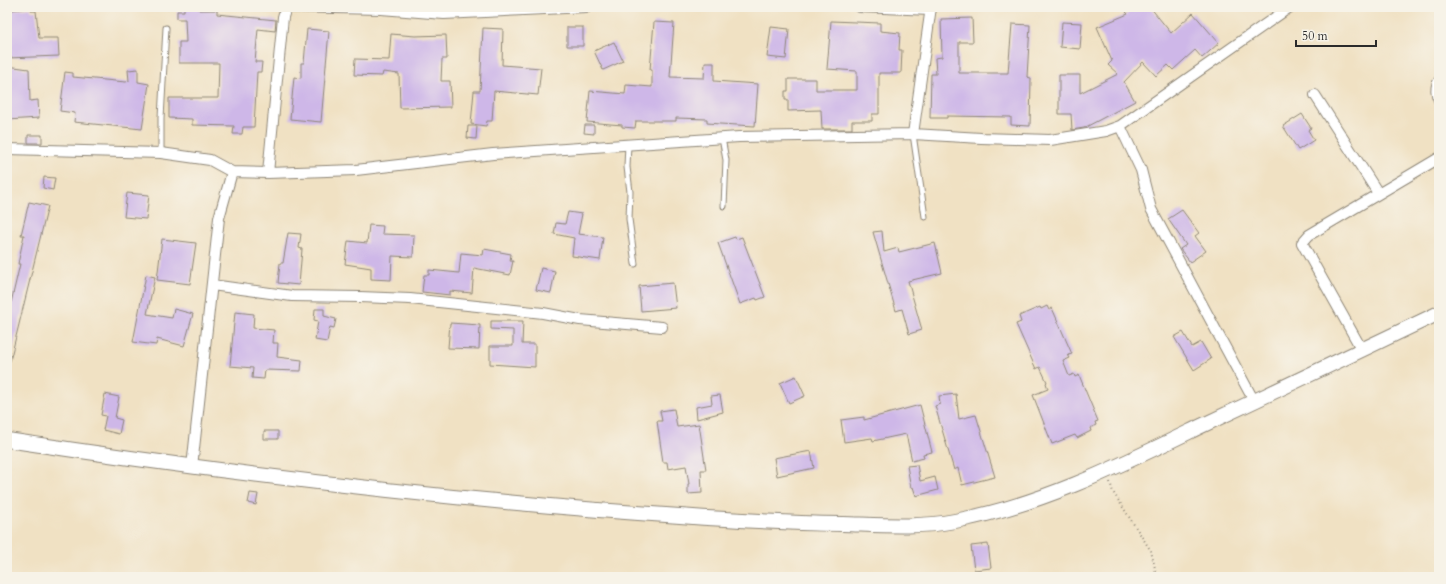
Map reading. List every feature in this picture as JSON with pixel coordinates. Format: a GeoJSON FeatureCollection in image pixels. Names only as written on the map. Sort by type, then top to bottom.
{"type":"FeatureCollection","features":[{"type":"Feature","properties":{"kind":"main road"},"geometry":{"type":"LineString","coordinates":[[7,440],[192,467],[353,487],[602,511],[770,522],[904,526],[952,522],[997,512],[1049,495],[1107,471],[1439,313]]}},
{"type":"Feature","properties":{"kind":"street"},"geometry":{"type":"LineString","coordinates":[[268,173],[283,17],[287,7],[382,8],[444,14],[586,7]]}},
{"type":"Feature","properties":{"kind":"street"},"geometry":{"type":"LineString","coordinates":[[860,7],[931,9],[913,134]]}},
{"type":"Feature","properties":{"kind":"street"},"geometry":{"type":"LineString","coordinates":[[7,149],[161,153],[210,160],[232,172],[268,173],[356,170],[493,154],[739,137],[913,134],[1050,140],[1106,131],[1120,126],[1290,7]]}},
{"type":"Feature","properties":{"kind":"street"},"geometry":{"type":"LineString","coordinates":[[1439,81],[1437,84],[1436,96],[1439,100]]}},
{"type":"Feature","properties":{"kind":"street"},"geometry":{"type":"LineString","coordinates":[[1315,95],[1378,194]]}},
{"type":"Feature","properties":{"kind":"street"},"geometry":{"type":"LineString","coordinates":[[1120,126],[1142,170],[1151,209],[1254,401]]}},
{"type":"Feature","properties":{"kind":"street"},"geometry":{"type":"LineString","coordinates":[[1362,350],[1302,243],[1309,235],[1439,158]]}},
{"type":"Feature","properties":{"kind":"street"},"geometry":{"type":"LineString","coordinates":[[192,467],[219,218],[232,172]]}},
{"type":"Feature","properties":{"kind":"street"},"geometry":{"type":"LineString","coordinates":[[212,285],[292,296],[410,299],[543,313],[580,320],[662,327]]}},
{"type":"Feature","properties":{"kind":"lane"},"geometry":{"type":"LineString","coordinates":[[161,153],[160,118],[166,28]]}},
{"type":"Feature","properties":{"kind":"lane"},"geometry":{"type":"LineString","coordinates":[[913,134],[925,217]]}},
{"type":"Feature","properties":{"kind":"lane"},"geometry":{"type":"LineString","coordinates":[[722,138],[726,160],[724,206]]}},
{"type":"Feature","properties":{"kind":"lane"},"geometry":{"type":"LineString","coordinates":[[628,144],[627,167],[630,192],[629,219],[635,264]]}},
{"type":"Feature","properties":{"kind":"path"},"geometry":{"type":"LineString","coordinates":[[1107,471],[1113,492],[1151,552],[1157,577]]}},
{"type":"Feature","properties":{"kind":"building"},"geometry":{"type":"Polygon","coordinates":[[[184,7],[199,7],[199,10],[217,10],[217,14],[276,20],[275,31],[258,29],[255,62],[262,62],[261,72],[257,72],[254,127],[243,127],[242,134],[233,134],[234,126],[192,125],[192,119],[169,118],[169,98],[218,98],[219,63],[179,63],[179,42],[186,42],[185,19],[177,19],[177,11],[184,11],[184,7]]]}},
{"type":"Feature","properties":{"kind":"building"},"geometry":{"type":"Polygon","coordinates":[[[1133,7],[1150,7],[1171,33],[1193,13],[1219,43],[1202,58],[1195,50],[1173,70],[1168,65],[1156,76],[1143,62],[1124,82],[1135,101],[1084,128],[1072,130],[1071,114],[1059,114],[1059,75],[1080,75],[1080,93],[1118,74],[1108,65],[1112,61],[1097,27],[1128,14],[1126,12],[1133,7]]]}},
{"type":"Feature","properties":{"kind":"building"},"geometry":{"type":"Polygon","coordinates":[[[31,8],[31,11],[36,11],[39,38],[58,38],[59,56],[7,58],[7,40],[9,40],[7,14],[11,14],[11,10],[31,8]]]}},
{"type":"Feature","properties":{"kind":"building"},"geometry":{"type":"Polygon","coordinates":[[[972,18],[973,42],[959,42],[959,73],[1008,73],[1012,24],[1030,25],[1027,77],[1031,78],[1030,126],[1011,125],[1011,117],[947,116],[947,118],[930,118],[931,74],[936,74],[935,58],[942,57],[941,19],[972,18]]]}},
{"type":"Feature","properties":{"kind":"building"},"geometry":{"type":"Polygon","coordinates":[[[831,21],[880,23],[880,31],[900,33],[899,50],[902,50],[901,73],[879,73],[879,114],[872,114],[872,121],[852,121],[852,129],[822,129],[821,110],[788,111],[788,100],[785,100],[785,91],[788,91],[788,79],[816,79],[816,90],[857,90],[857,71],[827,69],[831,21]]]}},
{"type":"Feature","properties":{"kind":"building"},"geometry":{"type":"Polygon","coordinates":[[[654,22],[674,23],[670,77],[704,78],[705,63],[714,63],[714,81],[758,84],[755,126],[707,123],[707,119],[676,118],[676,121],[636,121],[635,128],[622,127],[622,125],[587,122],[590,91],[625,94],[626,85],[652,87],[652,70],[650,70],[654,22]]]}},
{"type":"Feature","properties":{"kind":"building"},"geometry":{"type":"Polygon","coordinates":[[[1062,22],[1082,23],[1080,49],[1060,47],[1062,22]]]}},
{"type":"Feature","properties":{"kind":"building"},"geometry":{"type":"Polygon","coordinates":[[[567,27],[583,27],[583,46],[567,46],[567,27]]]}},
{"type":"Feature","properties":{"kind":"building"},"geometry":{"type":"Polygon","coordinates":[[[771,27],[789,29],[786,59],[767,57],[771,27]]]}},
{"type":"Feature","properties":{"kind":"building"},"geometry":{"type":"Polygon","coordinates":[[[483,28],[503,29],[502,65],[541,68],[538,95],[494,91],[492,121],[487,121],[486,126],[471,124],[474,91],[480,91],[483,28]]]}},
{"type":"Feature","properties":{"kind":"building"},"geometry":{"type":"Polygon","coordinates":[[[307,29],[329,31],[321,122],[290,119],[294,77],[301,78],[301,63],[304,63],[307,29]]]}},
{"type":"Feature","properties":{"kind":"building"},"geometry":{"type":"Polygon","coordinates":[[[391,34],[415,36],[446,35],[447,59],[442,59],[441,81],[450,81],[451,107],[400,108],[399,74],[383,72],[382,76],[354,75],[355,59],[389,60],[391,34]]]}},
{"type":"Feature","properties":{"kind":"building"},"geometry":{"type":"Polygon","coordinates":[[[614,42],[623,61],[603,70],[594,51],[614,42]]]}},
{"type":"Feature","properties":{"kind":"building"},"geometry":{"type":"Polygon","coordinates":[[[7,66],[29,69],[30,101],[38,100],[39,118],[7,120],[7,66]]]}},
{"type":"Feature","properties":{"kind":"building"},"geometry":{"type":"Polygon","coordinates":[[[138,69],[138,82],[149,84],[142,129],[74,122],[75,113],[60,111],[65,72],[73,73],[73,77],[126,82],[129,81],[128,70],[138,69]]]}},
{"type":"Feature","properties":{"kind":"building"},"geometry":{"type":"Polygon","coordinates":[[[1302,114],[1311,128],[1308,130],[1314,140],[1298,150],[1283,126],[1302,114]]]}},
{"type":"Feature","properties":{"kind":"building"},"geometry":{"type":"Polygon","coordinates":[[[585,125],[594,125],[594,134],[584,133],[585,125]]]}},
{"type":"Feature","properties":{"kind":"building"},"geometry":{"type":"Polygon","coordinates":[[[468,126],[477,126],[476,139],[467,138],[468,126]]]}},
{"type":"Feature","properties":{"kind":"building"},"geometry":{"type":"Polygon","coordinates":[[[28,135],[42,135],[42,143],[28,143],[28,135]]]}},
{"type":"Feature","properties":{"kind":"building"},"geometry":{"type":"Polygon","coordinates":[[[44,177],[55,178],[53,190],[43,188],[44,177]]]}},
{"type":"Feature","properties":{"kind":"building"},"geometry":{"type":"Polygon","coordinates":[[[127,193],[149,195],[146,219],[124,217],[127,193]]]}},
{"type":"Feature","properties":{"kind":"building"},"geometry":{"type":"Polygon","coordinates":[[[29,202],[48,206],[10,361],[7,361],[7,320],[20,264],[18,264],[24,235],[21,235],[29,202]]]}},
{"type":"Feature","properties":{"kind":"building"},"geometry":{"type":"Polygon","coordinates":[[[1182,210],[1199,233],[1195,236],[1206,251],[1190,262],[1180,249],[1186,245],[1168,219],[1182,210]]]}},
{"type":"Feature","properties":{"kind":"building"},"geometry":{"type":"Polygon","coordinates":[[[568,212],[582,214],[578,234],[603,237],[600,260],[572,256],[574,238],[554,234],[556,223],[565,224],[568,212]]]}},
{"type":"Feature","properties":{"kind":"building"},"geometry":{"type":"Polygon","coordinates":[[[369,225],[383,226],[382,234],[414,235],[413,257],[392,256],[391,280],[371,279],[371,268],[345,264],[348,241],[367,243],[369,225]]]}},
{"type":"Feature","properties":{"kind":"building"},"geometry":{"type":"Polygon","coordinates":[[[882,231],[884,252],[898,248],[899,252],[935,243],[942,273],[908,281],[922,330],[909,334],[902,309],[896,311],[873,232],[882,231]]]}},
{"type":"Feature","properties":{"kind":"building"},"geometry":{"type":"Polygon","coordinates":[[[288,233],[301,234],[299,248],[302,249],[299,285],[278,283],[280,263],[283,263],[288,233]]]}},
{"type":"Feature","properties":{"kind":"building"},"geometry":{"type":"Polygon","coordinates":[[[735,237],[736,239],[742,237],[765,297],[757,300],[756,298],[740,304],[718,243],[735,237]]]}},
{"type":"Feature","properties":{"kind":"building"},"geometry":{"type":"Polygon","coordinates":[[[162,239],[196,243],[190,284],[157,280],[162,239]]]}},
{"type":"Feature","properties":{"kind":"building"},"geometry":{"type":"Polygon","coordinates":[[[484,249],[511,254],[510,261],[513,261],[510,275],[474,268],[472,293],[450,291],[450,295],[422,292],[424,275],[429,275],[429,270],[459,273],[461,253],[483,255],[484,249]]]}},
{"type":"Feature","properties":{"kind":"building"},"geometry":{"type":"Polygon","coordinates":[[[541,268],[555,271],[551,293],[536,290],[541,268]]]}},
{"type":"Feature","properties":{"kind":"building"},"geometry":{"type":"Polygon","coordinates":[[[146,275],[155,277],[147,314],[172,318],[174,309],[193,314],[184,346],[157,339],[156,345],[133,342],[146,275]]]}},
{"type":"Feature","properties":{"kind":"building"},"geometry":{"type":"Polygon","coordinates":[[[673,283],[676,308],[641,311],[639,286],[673,283]]]}},
{"type":"Feature","properties":{"kind":"building"},"geometry":{"type":"Polygon","coordinates":[[[1047,306],[1049,310],[1052,308],[1072,354],[1068,355],[1070,358],[1063,361],[1069,376],[1074,374],[1075,377],[1079,375],[1098,421],[1095,422],[1096,425],[1090,428],[1091,431],[1077,438],[1075,435],[1052,444],[1033,395],[1048,389],[1047,382],[1040,367],[1036,369],[1016,324],[1021,322],[1019,316],[1040,307],[1041,309],[1047,306]]]}},
{"type":"Feature","properties":{"kind":"building"},"geometry":{"type":"Polygon","coordinates":[[[315,309],[324,309],[324,316],[336,319],[334,328],[330,327],[327,342],[315,340],[318,321],[314,320],[315,309]]]}},
{"type":"Feature","properties":{"kind":"building"},"geometry":{"type":"Polygon","coordinates":[[[235,312],[254,314],[253,328],[274,330],[273,343],[278,343],[277,357],[302,360],[301,371],[265,370],[264,379],[252,378],[253,368],[230,366],[235,312]]]}},
{"type":"Feature","properties":{"kind":"building"},"geometry":{"type":"Polygon","coordinates":[[[491,321],[523,321],[522,344],[535,344],[535,367],[490,364],[490,346],[513,346],[513,330],[491,329],[491,321]]]}},
{"type":"Feature","properties":{"kind":"building"},"geometry":{"type":"Polygon","coordinates":[[[450,323],[480,325],[479,349],[448,348],[450,323]]]}},
{"type":"Feature","properties":{"kind":"building"},"geometry":{"type":"Polygon","coordinates":[[[1183,332],[1192,347],[1201,342],[1211,359],[1194,370],[1174,337],[1183,332]]]}},
{"type":"Feature","properties":{"kind":"building"},"geometry":{"type":"Polygon","coordinates":[[[796,376],[805,396],[789,403],[780,383],[796,376]]]}},
{"type":"Feature","properties":{"kind":"building"},"geometry":{"type":"Polygon","coordinates":[[[105,394],[119,397],[115,418],[122,420],[119,434],[103,430],[106,416],[101,415],[105,394]]]}},
{"type":"Feature","properties":{"kind":"building"},"geometry":{"type":"Polygon","coordinates":[[[956,394],[959,419],[976,415],[995,477],[962,485],[958,468],[954,470],[935,406],[940,404],[939,396],[956,394]]]}},
{"type":"Feature","properties":{"kind":"building"},"geometry":{"type":"Polygon","coordinates":[[[720,395],[723,412],[697,419],[696,407],[712,404],[711,396],[720,395]]]}},
{"type":"Feature","properties":{"kind":"building"},"geometry":{"type":"Polygon","coordinates":[[[920,405],[932,452],[923,454],[924,458],[912,461],[906,434],[873,441],[872,438],[844,442],[841,420],[864,417],[864,420],[920,405]]]}},
{"type":"Feature","properties":{"kind":"building"},"geometry":{"type":"Polygon","coordinates":[[[674,409],[677,427],[699,424],[706,470],[701,470],[702,493],[688,494],[689,484],[686,466],[668,469],[667,462],[663,462],[657,421],[662,421],[660,411],[674,409]]]}},
{"type":"Feature","properties":{"kind":"building"},"geometry":{"type":"Polygon","coordinates":[[[264,431],[278,431],[278,439],[264,439],[264,431]]]}},
{"type":"Feature","properties":{"kind":"building"},"geometry":{"type":"Polygon","coordinates":[[[811,451],[814,468],[777,476],[774,458],[811,451]]]}},
{"type":"Feature","properties":{"kind":"building"},"geometry":{"type":"Polygon","coordinates":[[[917,465],[920,481],[935,477],[938,490],[916,496],[913,487],[911,488],[907,466],[917,465]]]}},
{"type":"Feature","properties":{"kind":"building"},"geometry":{"type":"Polygon","coordinates":[[[250,493],[258,494],[256,505],[248,503],[250,493]]]}},
{"type":"Feature","properties":{"kind":"building"},"geometry":{"type":"Polygon","coordinates":[[[988,544],[991,568],[974,570],[971,546],[988,544]]]}}]}
